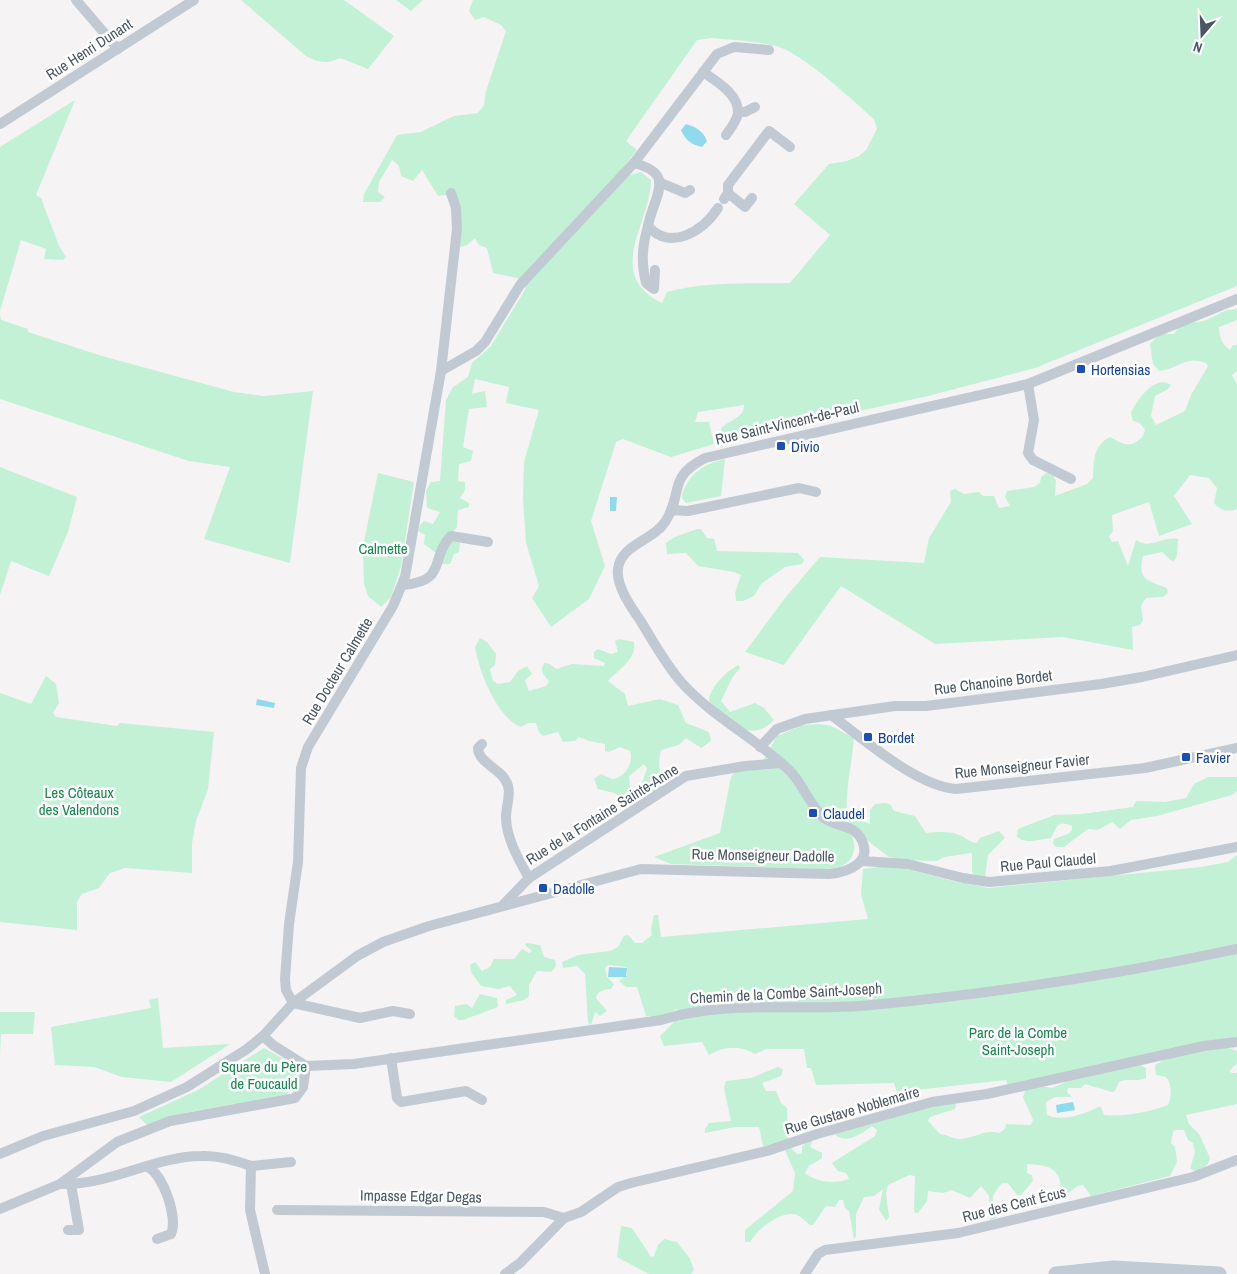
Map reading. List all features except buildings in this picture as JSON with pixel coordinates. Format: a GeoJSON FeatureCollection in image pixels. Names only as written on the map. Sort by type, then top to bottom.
{"type":"FeatureCollection","features":[{"type":"Feature","properties":{"kind":"main road"},"geometry":{"type":"LineString","coordinates":[[1056,1274],[1099,1269],[1219,1274]]}},
{"type":"Feature","properties":{"kind":"street"},"geometry":{"type":"LineString","coordinates":[[76,0],[118,49]]}},
{"type":"Feature","properties":{"kind":"street","name":"Rue Henri Dunant"},"geometry":{"type":"LineString","coordinates":[[0,124],[194,0]]}},
{"type":"Feature","properties":{"kind":"street"},"geometry":{"type":"LineString","coordinates":[[441,371],[476,351],[485,342],[520,285],[634,163],[717,54],[734,47],[769,50]]}},
{"type":"Feature","properties":{"kind":"street"},"geometry":{"type":"LineString","coordinates":[[703,72],[729,92],[738,112]]}},
{"type":"Feature","properties":{"kind":"street"},"geometry":{"type":"LineString","coordinates":[[738,112],[745,112],[755,107]]}},
{"type":"Feature","properties":{"kind":"street"},"geometry":{"type":"LineString","coordinates":[[726,135],[738,112]]}},
{"type":"Feature","properties":{"kind":"street"},"geometry":{"type":"LineString","coordinates":[[752,198],[745,207],[726,196],[728,185],[769,131],[790,147]]}},
{"type":"Feature","properties":{"kind":"street"},"geometry":{"type":"LineString","coordinates":[[634,163],[654,170],[659,182],[642,244],[641,261],[646,283],[654,289],[655,270]]}},
{"type":"Feature","properties":{"kind":"street"},"geometry":{"type":"LineString","coordinates":[[659,182],[680,192],[685,193],[690,190]]}},
{"type":"Feature","properties":{"kind":"street","name":"Rue Docteur Calmette"},"geometry":{"type":"LineString","coordinates":[[293,1002],[286,990],[285,979],[289,924],[298,862],[303,760],[308,747],[394,606],[402,584],[441,371],[457,229],[456,208],[451,193]]}},
{"type":"Feature","properties":{"kind":"street"},"geometry":{"type":"LineString","coordinates":[[648,226],[661,238],[674,239],[694,232],[710,219],[718,208]]}},
{"type":"Feature","properties":{"kind":"street","name":"Rue Saint-Vincent-de-Paul"},"geometry":{"type":"LineString","coordinates":[[760,747],[682,682],[638,617],[623,589],[618,573],[623,556],[633,546],[658,530],[671,510],[679,478],[696,463],[714,455],[1028,384],[1237,299]]}},
{"type":"Feature","properties":{"kind":"street"},"geometry":{"type":"LineString","coordinates":[[1028,384],[1034,420],[1028,454],[1033,460],[1070,479]]}},
{"type":"Feature","properties":{"kind":"street"},"geometry":{"type":"LineString","coordinates":[[671,510],[688,511],[799,488],[816,492]]}},
{"type":"Feature","properties":{"kind":"street"},"geometry":{"type":"LineString","coordinates":[[402,584],[419,583],[432,575],[446,542],[451,536],[488,542]]}},
{"type":"Feature","properties":{"kind":"street","name":"Rue Chanoine Bordet"},"geometry":{"type":"LineString","coordinates":[[760,747],[768,736],[782,726],[805,719],[895,706],[926,706],[1122,681],[1237,655]]}},
{"type":"Feature","properties":{"kind":"street","name":"Rue Monseigneur Favier"},"geometry":{"type":"LineString","coordinates":[[830,715],[921,780],[946,789],[1145,768],[1237,748]]}},
{"type":"Feature","properties":{"kind":"street","name":"Rue de la Fontaine Sainte-Anne"},"geometry":{"type":"LineString","coordinates":[[482,744],[478,748],[480,758],[503,776],[508,785],[507,825],[529,878]]}},
{"type":"Feature","properties":{"kind":"street"},"geometry":{"type":"LineString","coordinates":[[760,747],[793,775],[825,818],[848,827],[858,834],[863,844],[862,860]]}},
{"type":"Feature","properties":{"kind":"street","name":"Rue de la Fontaine Sainte-Anne"},"geometry":{"type":"LineString","coordinates":[[503,905],[529,878],[686,776],[746,766],[781,763]]}},
{"type":"Feature","properties":{"kind":"street","name":"Rue Paul Claudel"},"geometry":{"type":"LineString","coordinates":[[862,860],[902,863],[963,878],[989,882],[1112,871],[1237,847]]}},
{"type":"Feature","properties":{"kind":"street","name":"Rue Monseigneur Dadolle"},"geometry":{"type":"LineString","coordinates":[[503,905],[641,869],[829,874],[846,871],[862,860]]}},
{"type":"Feature","properties":{"kind":"street"},"geometry":{"type":"LineString","coordinates":[[0,1154],[43,1136],[104,1120],[151,1104],[220,1068],[263,1036],[293,1002],[357,956],[383,942],[429,926],[503,905]]}},
{"type":"Feature","properties":{"kind":"street","name":"Chemin de la Combe Saint-Joseph"},"geometry":{"type":"LineString","coordinates":[[306,1066],[331,1066],[391,1058],[661,1020],[682,1014],[718,1009],[764,1006],[852,1007],[1016,990],[1165,965],[1237,949]]}},
{"type":"Feature","properties":{"kind":"street"},"geometry":{"type":"LineString","coordinates":[[293,1002],[360,1018],[393,1011],[410,1014]]}},
{"type":"Feature","properties":{"kind":"street"},"geometry":{"type":"LineString","coordinates":[[66,1184],[117,1142],[170,1121],[295,1098],[304,1087],[306,1066],[273,1045],[263,1036]]}},
{"type":"Feature","properties":{"kind":"street","name":"Rue Gustave Noblemaire"},"geometry":{"type":"LineString","coordinates":[[506,1274],[520,1263],[564,1218],[581,1212],[618,1188],[631,1183],[767,1151],[817,1134],[915,1106],[1069,1076],[1204,1046],[1237,1042]]}},
{"type":"Feature","properties":{"kind":"street"},"geometry":{"type":"LineString","coordinates":[[391,1058],[396,1098],[401,1102],[466,1091],[482,1100]]}},
{"type":"Feature","properties":{"kind":"street"},"geometry":{"type":"LineString","coordinates":[[0,1208],[66,1184],[148,1167],[163,1162],[204,1156],[226,1158],[251,1166],[291,1162]]}},
{"type":"Feature","properties":{"kind":"street","name":"Rue des Cent Écus"},"geometry":{"type":"LineString","coordinates":[[805,1274],[818,1254],[825,1250],[958,1233],[1193,1177],[1237,1160]]}},
{"type":"Feature","properties":{"kind":"street"},"geometry":{"type":"LineString","coordinates":[[251,1166],[250,1210],[265,1274]]}},
{"type":"Feature","properties":{"kind":"street"},"geometry":{"type":"LineString","coordinates":[[148,1167],[162,1181],[174,1221],[171,1234],[157,1239]]}},
{"type":"Feature","properties":{"kind":"street"},"geometry":{"type":"LineString","coordinates":[[66,1184],[84,1229],[68,1230]]}},
{"type":"Feature","properties":{"kind":"street","name":"Impasse Edgar Degas"},"geometry":{"type":"LineString","coordinates":[[277,1210],[544,1212],[564,1218]]}},
{"type":"Feature","properties":{"kind":"green space"},"geometry":{"type":"Polygon","coordinates":[[[241,0],[344,0],[394,36],[368,69],[340,58],[327,62],[319,61],[306,56],[241,0]]]}},
{"type":"Feature","properties":{"kind":"green space"},"geometry":{"type":"Polygon","coordinates":[[[396,0],[423,0],[411,11],[396,0]]]}},
{"type":"Feature","properties":{"kind":"green space"},"geometry":{"type":"Polygon","coordinates":[[[473,0],[1237,0],[1237,286],[1035,368],[928,396],[727,440],[723,437],[721,429],[742,413],[744,405],[698,412],[695,422],[709,422],[714,444],[671,457],[623,439],[616,442],[591,521],[605,566],[589,599],[551,627],[532,598],[539,586],[526,543],[523,498],[524,462],[539,410],[506,403],[509,387],[475,379],[472,394],[485,391],[487,407],[469,409],[463,447],[473,451],[471,461],[459,464],[458,481],[465,482],[465,490],[460,498],[469,503],[469,507],[458,510],[457,527],[446,540],[460,543],[459,552],[454,554],[450,564],[437,564],[436,553],[424,544],[425,535],[418,531],[424,521],[433,524],[440,512],[427,508],[426,491],[431,482],[440,481],[446,400],[453,387],[468,377],[472,363],[491,346],[526,288],[517,278],[493,273],[487,248],[479,245],[475,238],[467,245],[454,249],[458,211],[446,195],[438,196],[422,170],[413,181],[401,176],[399,166],[392,160],[379,182],[378,192],[385,197],[380,202],[363,202],[364,194],[397,135],[421,132],[454,116],[478,113],[484,105],[486,91],[506,31],[501,25],[484,17],[475,20],[469,11],[473,0]],[[712,38],[697,40],[626,141],[637,150],[621,170],[630,175],[641,172],[651,180],[649,196],[634,247],[633,263],[635,278],[645,291],[662,303],[667,292],[682,288],[728,284],[790,283],[830,235],[794,204],[829,164],[847,161],[859,156],[866,150],[877,129],[874,119],[840,89],[813,67],[787,50],[760,43],[712,38]]]}},
{"type":"Feature","properties":{"kind":"green space"},"geometry":{"type":"Polygon","coordinates":[[[75,100],[36,195],[41,198],[59,246],[66,257],[63,260],[44,259],[46,249],[21,240],[0,311],[0,147],[75,100]]]}},
{"type":"Feature","properties":{"kind":"green space"},"geometry":{"type":"Polygon","coordinates":[[[1237,309],[1237,320],[1219,327],[1222,340],[1227,348],[1230,350],[1233,345],[1237,345],[1237,371],[1232,375],[1237,384],[1237,509],[1227,511],[1219,508],[1214,503],[1217,488],[1209,478],[1190,475],[1174,496],[1192,524],[1159,536],[1149,502],[1112,515],[1113,531],[1109,536],[1112,542],[1118,541],[1128,566],[1136,540],[1147,544],[1167,539],[1178,539],[1177,556],[1173,562],[1162,552],[1143,556],[1143,575],[1146,579],[1167,588],[1168,593],[1163,597],[1146,598],[1141,606],[1143,620],[1140,625],[1132,627],[1133,650],[1063,637],[935,644],[841,586],[784,665],[745,652],[785,598],[820,557],[924,563],[929,538],[951,502],[950,491],[955,489],[964,494],[979,492],[983,496],[994,496],[999,508],[1010,506],[1005,497],[1007,491],[1034,487],[1040,483],[1041,477],[1046,473],[1053,475],[1056,481],[1055,496],[1087,484],[1093,478],[1097,449],[1104,441],[1110,437],[1123,444],[1131,444],[1143,436],[1145,430],[1140,423],[1133,421],[1131,413],[1147,390],[1159,383],[1171,385],[1168,389],[1155,396],[1151,416],[1156,425],[1185,411],[1191,395],[1208,366],[1206,363],[1198,361],[1187,361],[1159,371],[1153,364],[1150,344],[1160,334],[1174,334],[1181,324],[1204,321],[1227,310],[1237,309]]]}},
{"type":"Feature","properties":{"kind":"green space"},"geometry":{"type":"Polygon","coordinates":[[[0,315],[1,320],[28,329],[28,332],[102,356],[234,392],[264,396],[313,391],[290,563],[204,539],[230,467],[189,461],[0,399],[0,315]]]}},
{"type":"Feature","properties":{"kind":"green space"},"geometry":{"type":"Polygon","coordinates":[[[725,459],[721,496],[686,503],[682,495],[693,475],[710,464],[725,459]]]}},
{"type":"Feature","properties":{"kind":"green space"},"geometry":{"type":"Polygon","coordinates":[[[0,467],[77,497],[68,532],[49,576],[11,561],[0,595],[0,467]]]}},
{"type":"Feature","properties":{"kind":"green space","name":"Calmette"},"geometry":{"type":"Polygon","coordinates":[[[378,473],[414,482],[401,566],[391,597],[381,607],[368,596],[364,584],[363,546],[378,473]]]}},
{"type":"Feature","properties":{"kind":"green space"},"geometry":{"type":"Polygon","coordinates":[[[701,529],[707,538],[714,539],[717,551],[798,553],[804,560],[802,564],[785,567],[761,584],[754,596],[743,601],[736,601],[735,593],[741,575],[734,572],[698,566],[686,553],[667,554],[666,543],[675,537],[701,529]]]}},
{"type":"Feature","properties":{"kind":"green space"},"geometry":{"type":"Polygon","coordinates":[[[480,638],[487,642],[496,654],[495,665],[490,669],[493,681],[498,684],[510,682],[518,671],[527,666],[532,674],[525,680],[529,691],[546,686],[549,682],[542,672],[544,663],[550,664],[556,669],[572,664],[604,666],[605,663],[594,658],[594,652],[598,649],[611,654],[618,652],[615,641],[619,639],[634,642],[633,654],[630,659],[608,681],[625,694],[628,706],[660,699],[678,705],[686,723],[709,732],[711,741],[701,748],[686,738],[679,745],[661,750],[659,762],[660,789],[648,796],[642,790],[642,783],[647,768],[644,764],[629,776],[630,787],[635,796],[634,801],[629,802],[614,793],[598,789],[594,779],[601,774],[612,779],[624,773],[631,760],[630,751],[620,747],[609,752],[605,751],[605,744],[579,737],[575,741],[563,742],[558,732],[543,736],[539,732],[536,723],[528,723],[521,727],[512,722],[504,714],[490,693],[480,668],[475,647],[480,638]]]}},
{"type":"Feature","properties":{"kind":"green space"},"geometry":{"type":"Polygon","coordinates":[[[738,665],[740,668],[732,678],[721,701],[730,712],[755,703],[764,708],[774,720],[756,731],[740,727],[732,722],[709,701],[712,691],[719,681],[738,665]]]}},
{"type":"Feature","properties":{"kind":"green space","name":"Les Côteaux des Valendons"},"geometry":{"type":"Polygon","coordinates":[[[46,676],[56,684],[59,703],[53,713],[56,717],[117,726],[120,723],[214,732],[208,789],[196,821],[192,843],[192,873],[125,868],[110,873],[99,888],[82,894],[77,902],[77,930],[0,922],[0,693],[31,704],[46,676]]]}},
{"type":"Feature","properties":{"kind":"green space"},"geometry":{"type":"Polygon","coordinates":[[[818,724],[831,726],[854,738],[848,787],[847,821],[854,849],[851,858],[845,864],[824,869],[671,864],[654,857],[720,833],[731,777],[736,771],[759,768],[777,736],[803,725],[818,724]]]}},
{"type":"Feature","properties":{"kind":"green space"},"geometry":{"type":"Polygon","coordinates":[[[1208,777],[1237,777],[1237,791],[1232,795],[1157,816],[1131,820],[1120,829],[1112,822],[1098,830],[1088,829],[1064,847],[1056,847],[1053,844],[1054,839],[1068,834],[1072,830],[1072,826],[1067,824],[1060,824],[1051,838],[1026,841],[1017,837],[1018,829],[1054,815],[1082,814],[1133,807],[1136,801],[1165,802],[1186,798],[1194,784],[1208,777]]]}},
{"type":"Feature","properties":{"kind":"green space"},"geometry":{"type":"Polygon","coordinates":[[[886,803],[891,805],[894,811],[915,816],[926,833],[951,833],[977,843],[980,838],[999,831],[1005,838],[988,855],[985,877],[978,879],[972,872],[972,853],[944,857],[937,861],[902,860],[889,857],[863,837],[849,822],[852,817],[870,824],[870,810],[875,804],[886,803]]]}},
{"type":"Feature","properties":{"kind":"green space","name":"Parc de la Combe Saint-Joseph"},"geometry":{"type":"Polygon","coordinates":[[[1237,855],[1237,1041],[1008,1085],[1006,1080],[897,1092],[894,1083],[816,1085],[811,1068],[807,1068],[804,1049],[766,1049],[755,1054],[744,1049],[726,1048],[709,1055],[702,1042],[664,1046],[660,1036],[675,1021],[682,1020],[677,1009],[660,1017],[646,1016],[637,987],[626,987],[619,981],[627,975],[627,967],[608,965],[605,968],[607,977],[614,984],[611,989],[598,993],[596,998],[607,1011],[600,1016],[595,1012],[591,1025],[588,1023],[585,974],[577,966],[563,968],[562,962],[578,955],[610,951],[618,947],[624,936],[628,935],[635,943],[642,943],[652,935],[651,929],[654,915],[658,915],[661,937],[868,919],[861,894],[863,869],[893,865],[988,888],[1201,867],[1228,862],[1237,855]]]}},
{"type":"Feature","properties":{"kind":"green space"},"geometry":{"type":"Polygon","coordinates":[[[527,943],[540,945],[544,957],[555,960],[556,966],[551,972],[537,971],[529,985],[529,996],[524,1000],[506,1004],[506,1000],[517,995],[510,986],[499,989],[481,986],[471,972],[470,965],[475,962],[482,971],[490,967],[494,959],[514,959],[522,949],[529,953],[532,951],[525,945],[527,943]]]}},
{"type":"Feature","properties":{"kind":"green space"},"geometry":{"type":"Polygon","coordinates":[[[480,994],[497,998],[498,1007],[463,1020],[458,1020],[454,1016],[455,1006],[466,1004],[472,1008],[480,994]]]}},
{"type":"Feature","properties":{"kind":"green space"},"geometry":{"type":"Polygon","coordinates":[[[158,998],[163,1048],[230,1044],[171,1082],[122,1077],[94,1067],[55,1065],[51,1027],[151,1008],[149,1000],[158,998]]]}},
{"type":"Feature","properties":{"kind":"green space"},"geometry":{"type":"Polygon","coordinates":[[[0,1012],[35,1012],[33,1034],[1,1034],[0,1055],[0,1012]]]}},
{"type":"Feature","properties":{"kind":"green space"},"geometry":{"type":"Polygon","coordinates":[[[1227,1047],[1237,1051],[1237,1063],[1229,1071],[1237,1073],[1237,1104],[1186,1115],[1189,1124],[1199,1134],[1210,1158],[1207,1164],[1199,1170],[1190,1169],[1195,1152],[1193,1143],[1188,1140],[1184,1130],[1175,1130],[1171,1143],[1175,1147],[1177,1162],[1170,1176],[1091,1196],[1083,1185],[1078,1186],[1065,1195],[1061,1195],[1059,1179],[1053,1170],[1049,1167],[1027,1164],[1027,1173],[1032,1175],[1033,1181],[1021,1195],[1017,1195],[1008,1183],[1002,1183],[993,1196],[997,1218],[990,1220],[989,1196],[981,1186],[970,1198],[952,1190],[943,1193],[928,1191],[927,1201],[918,1213],[914,1212],[915,1176],[909,1175],[888,1185],[886,1194],[889,1217],[886,1221],[879,1209],[883,1189],[874,1196],[864,1197],[856,1214],[856,1236],[854,1239],[849,1211],[845,1208],[843,1200],[839,1200],[835,1207],[826,1206],[813,1225],[810,1225],[796,1215],[787,1214],[768,1223],[757,1232],[750,1242],[745,1242],[745,1230],[793,1191],[795,1173],[784,1148],[789,1146],[797,1154],[802,1154],[802,1147],[807,1141],[812,1141],[810,1147],[822,1153],[822,1158],[809,1166],[805,1173],[821,1181],[843,1181],[849,1179],[846,1173],[838,1171],[832,1163],[875,1136],[877,1130],[872,1126],[859,1135],[845,1139],[835,1135],[845,1127],[952,1101],[956,1105],[955,1109],[930,1117],[928,1121],[940,1134],[959,1139],[989,1132],[999,1133],[1005,1129],[1006,1124],[1031,1125],[1033,1120],[1023,1097],[1025,1091],[1034,1085],[1052,1088],[1079,1076],[1140,1065],[1146,1068],[1146,1078],[1119,1082],[1115,1091],[1112,1092],[1085,1084],[1081,1088],[1068,1088],[1067,1092],[1072,1097],[1055,1097],[1046,1102],[1047,1115],[1057,1118],[1068,1117],[1080,1115],[1101,1107],[1104,1115],[1129,1115],[1145,1112],[1168,1105],[1170,1098],[1171,1090],[1168,1080],[1166,1077],[1156,1075],[1155,1065],[1170,1057],[1227,1047]]]}},
{"type":"Feature","properties":{"kind":"green space","name":"Square du Père de Foucauld"},"geometry":{"type":"Polygon","coordinates":[[[264,1048],[298,1067],[300,1082],[287,1094],[238,1106],[234,1104],[189,1112],[147,1125],[139,1117],[198,1090],[264,1048]]]}},
{"type":"Feature","properties":{"kind":"green space"},"geometry":{"type":"Polygon","coordinates":[[[778,1067],[783,1069],[781,1076],[762,1083],[766,1091],[776,1091],[781,1103],[787,1108],[788,1139],[769,1147],[763,1146],[759,1127],[735,1127],[705,1133],[709,1123],[731,1121],[724,1088],[726,1081],[751,1078],[778,1067]]]}},
{"type":"Feature","properties":{"kind":"green space"},"geometry":{"type":"Polygon","coordinates":[[[621,1226],[632,1228],[651,1257],[654,1256],[658,1245],[664,1239],[677,1242],[690,1259],[694,1270],[691,1274],[649,1274],[617,1257],[621,1226]]]}},
{"type":"Feature","properties":{"kind":"water"},"geometry":{"type":"Polygon","coordinates":[[[686,124],[701,132],[707,141],[702,147],[695,145],[685,137],[681,130],[686,124]]]}},
{"type":"Feature","properties":{"kind":"water"},"geometry":{"type":"Polygon","coordinates":[[[610,497],[617,497],[616,511],[610,511],[610,497]]]}},
{"type":"Feature","properties":{"kind":"water"},"geometry":{"type":"Polygon","coordinates":[[[257,699],[275,703],[274,708],[256,705],[257,699]]]}},
{"type":"Feature","properties":{"kind":"water"},"geometry":{"type":"Polygon","coordinates":[[[609,967],[627,968],[626,977],[608,977],[609,967]]]}},
{"type":"Feature","properties":{"kind":"water"},"geometry":{"type":"Polygon","coordinates":[[[1073,1102],[1075,1110],[1057,1113],[1056,1105],[1073,1102]]]}},
{"type":"Feature","properties":{"kind":"place","name":"Hortensias"},"geometry":{"type":"Point","coordinates":[1081,369]}},
{"type":"Feature","properties":{"kind":"place","name":"Divio"},"geometry":{"type":"Point","coordinates":[781,446]}},
{"type":"Feature","properties":{"kind":"place","name":"Bordet"},"geometry":{"type":"Point","coordinates":[868,737]}},
{"type":"Feature","properties":{"kind":"place","name":"Favier"},"geometry":{"type":"Point","coordinates":[1186,757]}},
{"type":"Feature","properties":{"kind":"place","name":"Claudel"},"geometry":{"type":"Point","coordinates":[813,813]}},
{"type":"Feature","properties":{"kind":"place","name":"Dadolle"},"geometry":{"type":"Point","coordinates":[543,888]}}]}
